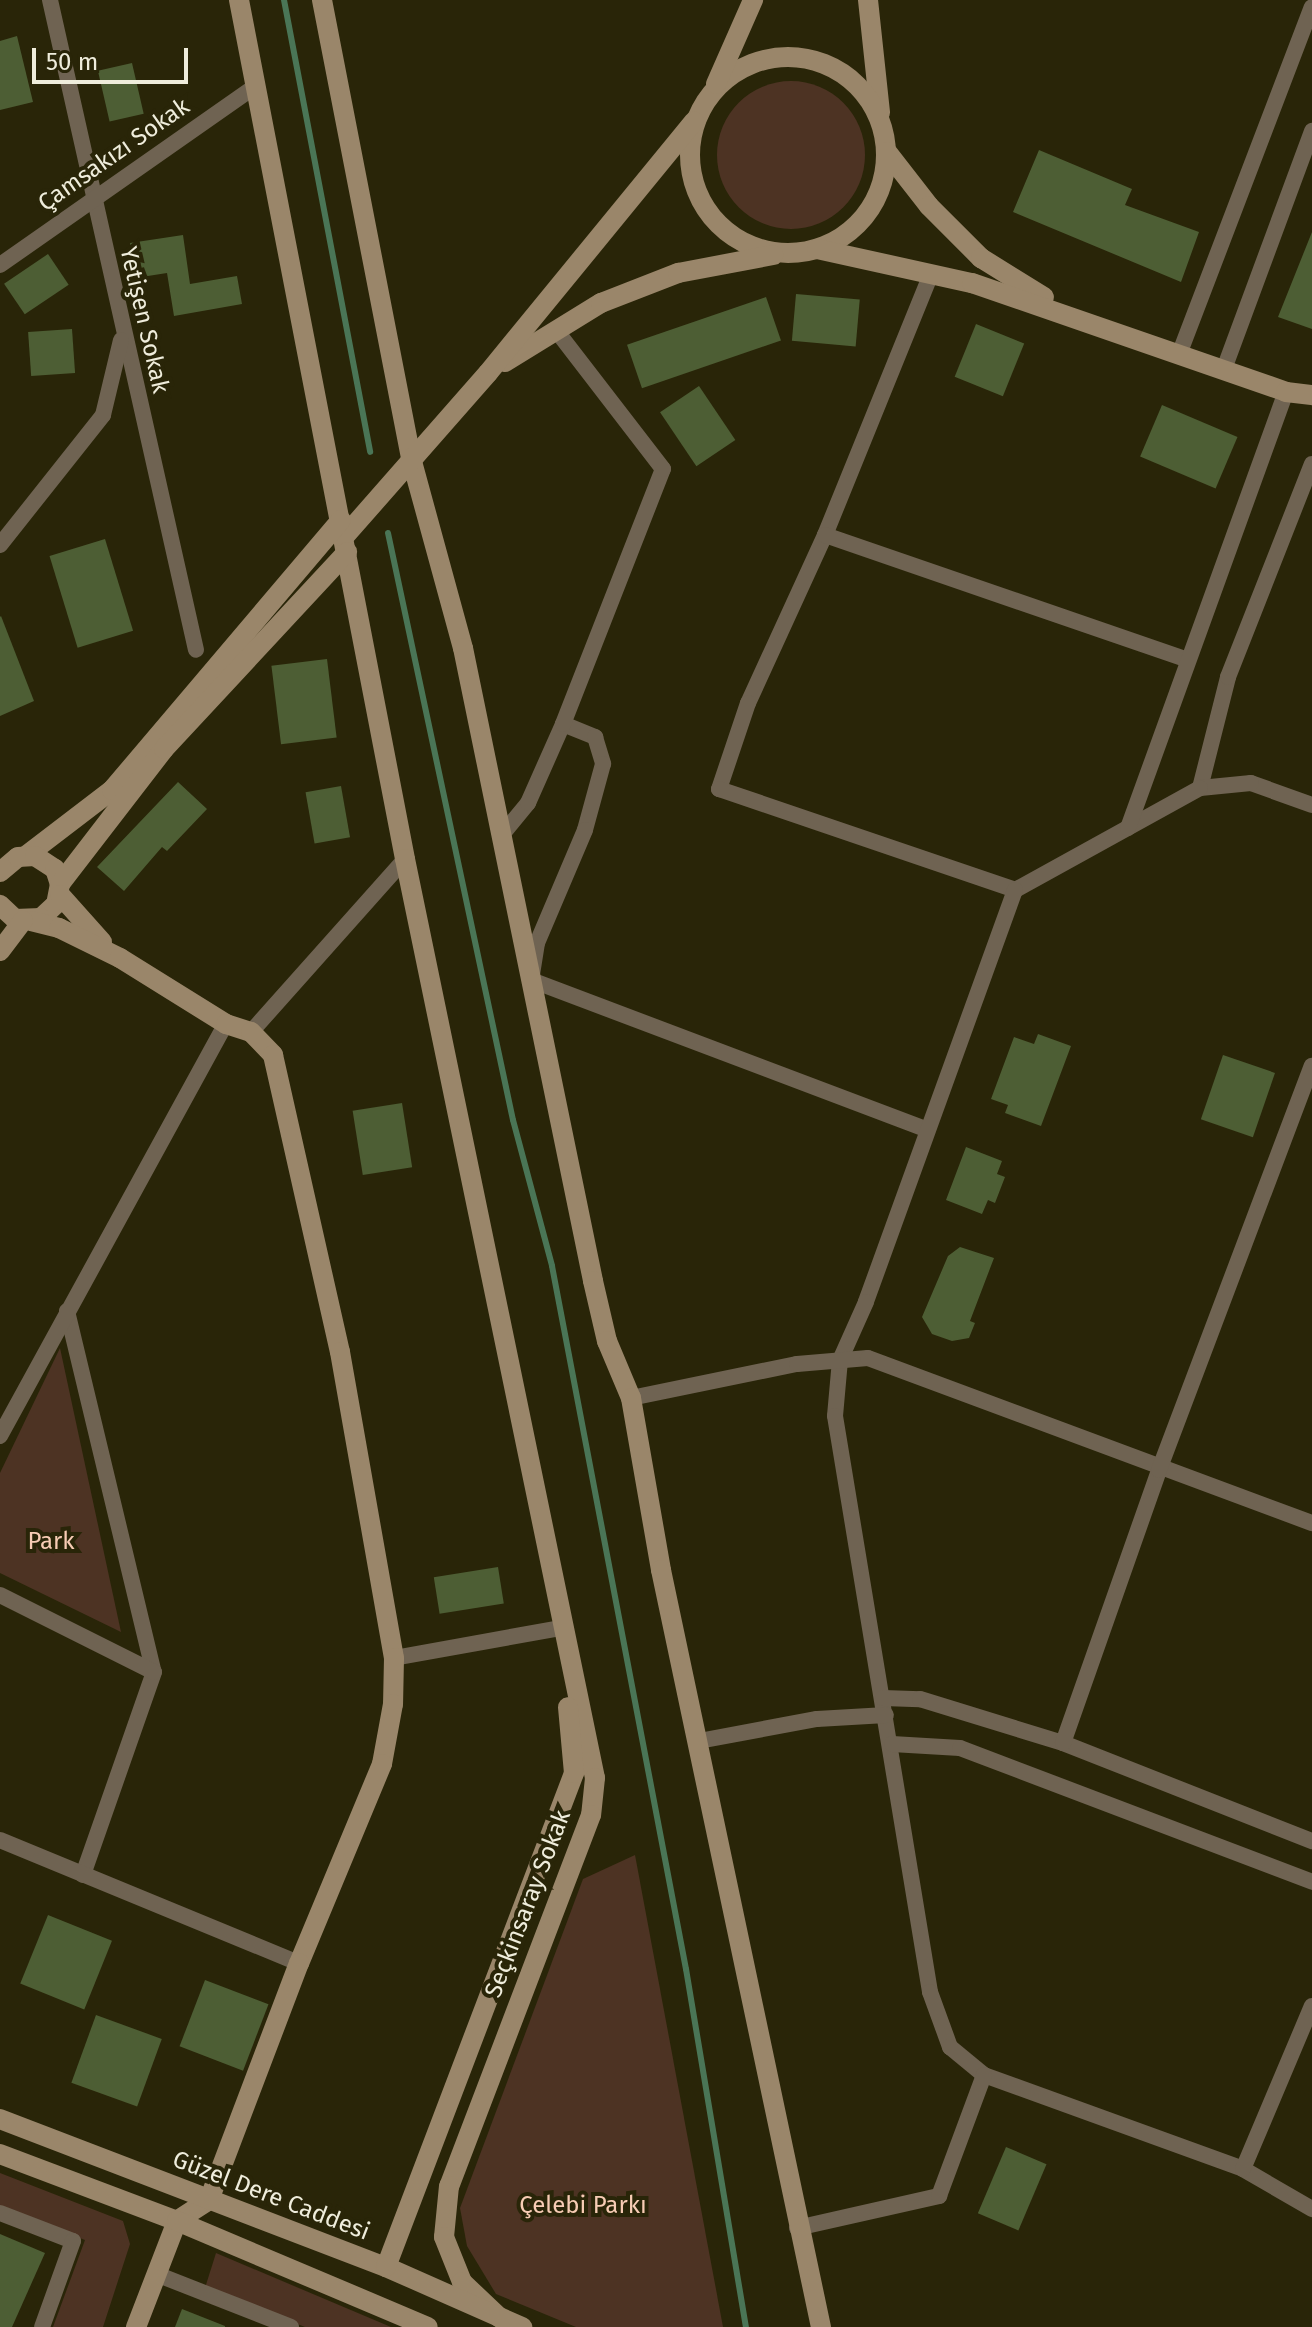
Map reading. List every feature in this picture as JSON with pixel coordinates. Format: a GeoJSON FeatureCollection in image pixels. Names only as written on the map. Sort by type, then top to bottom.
{"type":"FeatureCollection","features":[{"type":"Feature","properties":{"kind":"street","name":"Yetişen Sokak"},"geometry":{"type":"LineString","coordinates":[[50,0],[122,336],[196,650]]}},
{"type":"Feature","properties":{"kind":"street"},"geometry":{"type":"LineString","coordinates":[[239,0],[405,859],[561,1628],[394,1658]]}},
{"type":"Feature","properties":{"kind":"street"},"geometry":{"type":"LineString","coordinates":[[322,0],[411,458],[463,648],[604,1326],[631,1398],[797,2228],[821,2327]]}},
{"type":"Feature","properties":{"kind":"street"},"geometry":{"type":"LineString","coordinates":[[0,951],[27,921],[50,912],[60,889],[164,749],[411,458],[488,373],[697,118],[713,92],[753,0]]}},
{"type":"Feature","properties":{"kind":"street"},"geometry":{"type":"LineString","coordinates":[[488,373],[601,303],[678,273],[817,249],[846,235],[868,212],[882,183],[887,152],[880,120],[868,0]]}},
{"type":"Feature","properties":{"kind":"street"},"geometry":{"type":"LineString","coordinates":[[1180,352],[1312,7]]}},
{"type":"Feature","properties":{"kind":"street"},"geometry":{"type":"LineString","coordinates":[[713,92],[741,68],[772,57],[806,57],[838,69],[864,91],[880,120]]}},
{"type":"Feature","properties":{"kind":"street","name":"Çamsakızı Sokak"},"geometry":{"type":"LineString","coordinates":[[0,265],[256,86]]}},
{"type":"Feature","properties":{"kind":"street"},"geometry":{"type":"LineString","coordinates":[[697,118],[691,170],[712,217],[754,247],[786,253]]}},
{"type":"Feature","properties":{"kind":"street"},"geometry":{"type":"LineString","coordinates":[[1224,369],[1312,131]]}},
{"type":"Feature","properties":{"kind":"street"},"geometry":{"type":"LineString","coordinates":[[887,152],[929,206],[981,258],[1071,314]]}},
{"type":"Feature","properties":{"kind":"street"},"geometry":{"type":"LineString","coordinates":[[817,249],[931,274],[1071,314],[1286,392],[1312,395]]}},
{"type":"Feature","properties":{"kind":"street"},"geometry":{"type":"LineString","coordinates":[[931,274],[825,535],[748,703],[719,789],[1015,890]]}},
{"type":"Feature","properties":{"kind":"street"},"geometry":{"type":"LineString","coordinates":[[501,836],[528,803],[563,724],[663,469],[556,330]]}},
{"type":"Feature","properties":{"kind":"street"},"geometry":{"type":"LineString","coordinates":[[0,545],[103,415],[122,336]]}},
{"type":"Feature","properties":{"kind":"street"},"geometry":{"type":"LineString","coordinates":[[1128,828],[1185,659],[1286,392]]}},
{"type":"Feature","properties":{"kind":"street"},"geometry":{"type":"LineString","coordinates":[[1200,788],[1228,677],[1312,464]]}},
{"type":"Feature","properties":{"kind":"street"},"geometry":{"type":"LineString","coordinates":[[825,535],[1185,659]]}},
{"type":"Feature","properties":{"kind":"street"},"geometry":{"type":"LineString","coordinates":[[0,872],[15,856],[112,790],[344,537]]}},
{"type":"Feature","properties":{"kind":"street"},"geometry":{"type":"LineString","coordinates":[[531,980],[537,943],[585,830],[603,764],[595,737],[563,724]]}},
{"type":"Feature","properties":{"kind":"street"},"geometry":{"type":"LineString","coordinates":[[1312,805],[1251,783],[1200,788],[1015,890],[866,1302],[840,1360],[835,1416],[892,1744],[930,1992],[950,2047],[984,2075],[1243,2169],[1312,2209]]}},
{"type":"Feature","properties":{"kind":"street"},"geometry":{"type":"LineString","coordinates":[[15,856],[49,863],[80,923],[120,958]]}},
{"type":"Feature","properties":{"kind":"street"},"geometry":{"type":"LineString","coordinates":[[251,1032],[405,859]]}},
{"type":"Feature","properties":{"kind":"street"},"geometry":{"type":"LineString","coordinates":[[0,905],[27,921],[59,928],[120,958],[226,1024],[251,1032],[273,1055],[340,1352],[394,1658],[393,1704],[382,1764],[299,1963],[209,2200],[177,2221],[136,2327]]}},
{"type":"Feature","properties":{"kind":"street"},"geometry":{"type":"LineString","coordinates":[[531,980],[927,1130]]}},
{"type":"Feature","properties":{"kind":"street"},"geometry":{"type":"LineString","coordinates":[[0,1436],[226,1024]]}},
{"type":"Feature","properties":{"kind":"street"},"geometry":{"type":"LineString","coordinates":[[1063,1743],[1161,1464],[1312,1066]]}},
{"type":"Feature","properties":{"kind":"street"},"geometry":{"type":"LineString","coordinates":[[67,1311],[154,1672],[83,1875]]}},
{"type":"Feature","properties":{"kind":"street"},"geometry":{"type":"LineString","coordinates":[[631,1398],[797,1364],[868,1358],[1161,1464],[1312,1523]]}},
{"type":"Feature","properties":{"kind":"street"},"geometry":{"type":"LineString","coordinates":[[0,1595],[154,1672]]}},
{"type":"Feature","properties":{"kind":"street","name":"Seçkinsaray Sokak"},"geometry":{"type":"LineString","coordinates":[[386,2267],[574,1773],[561,1628]]}},
{"type":"Feature","properties":{"kind":"street","name":"Seçkinsaray Sokak"},"geometry":{"type":"LineString","coordinates":[[500,2318],[462,2282],[444,2237],[449,2186],[591,1815],[595,1778],[561,1628]]}},
{"type":"Feature","properties":{"kind":"street"},"geometry":{"type":"LineString","coordinates":[[699,1741],[920,1699],[1063,1743],[1312,1841]]}},
{"type":"Feature","properties":{"kind":"street"},"geometry":{"type":"LineString","coordinates":[[892,1744],[960,1748],[1312,1882]]}},
{"type":"Feature","properties":{"kind":"street"},"geometry":{"type":"LineString","coordinates":[[0,1840],[299,1963]]}},
{"type":"Feature","properties":{"kind":"street"},"geometry":{"type":"LineString","coordinates":[[1243,2169],[1312,2006]]}},
{"type":"Feature","properties":{"kind":"street"},"geometry":{"type":"LineString","coordinates":[[797,2228],[939,2196],[984,2075]]}},
{"type":"Feature","properties":{"kind":"street","name":"Güzel Dere Caddesi"},"geometry":{"type":"LineString","coordinates":[[0,2119],[386,2267],[522,2327]]}},
{"type":"Feature","properties":{"kind":"street"},"geometry":{"type":"LineString","coordinates":[[0,2154],[177,2221],[428,2327]]}},
{"type":"Feature","properties":{"kind":"street"},"geometry":{"type":"LineString","coordinates":[[0,2213],[73,2241],[42,2327]]}},
{"type":"Feature","properties":{"kind":"street"},"geometry":{"type":"LineString","coordinates":[[159,2264],[291,2327]]}},
{"type":"Feature","properties":{"kind":"green space"},"geometry":{"type":"Polygon","coordinates":[[[791,81],[819,87],[843,103],[859,127],[865,155],[859,183],[843,207],[819,223],[791,229],[763,223],[739,207],[723,183],[717,155],[723,127],[739,103],[763,87],[791,81]]]}},
{"type":"Feature","properties":{"kind":"green space","name":"Park"},"geometry":{"type":"Polygon","coordinates":[[[60,1348],[121,1632],[0,1573],[0,1473],[60,1348]]]}},
{"type":"Feature","properties":{"kind":"green space","name":"Çelebi Parkı"},"geometry":{"type":"Polygon","coordinates":[[[635,1855],[723,2327],[576,2327],[496,2294],[467,2246],[460,2208],[583,1879],[635,1855]]]}},
{"type":"Feature","properties":{"kind":"green space"},"geometry":{"type":"Polygon","coordinates":[[[0,2173],[123,2221],[130,2244],[103,2327],[53,2327],[85,2240],[0,2207],[0,2173]]]}},
{"type":"Feature","properties":{"kind":"green space"},"geometry":{"type":"Polygon","coordinates":[[[216,2253],[391,2327],[305,2327],[205,2288],[216,2253]]]}},
{"type":"Feature","properties":{"kind":"building"},"geometry":{"type":"Polygon","coordinates":[[[17,36],[33,102],[0,110],[0,41],[17,36]]]}},
{"type":"Feature","properties":{"kind":"building"},"geometry":{"type":"Polygon","coordinates":[[[132,63],[144,114],[110,122],[98,71],[132,63]]]}},
{"type":"Feature","properties":{"kind":"building"},"geometry":{"type":"Polygon","coordinates":[[[1039,150],[1132,189],[1125,205],[1199,232],[1181,282],[1013,212],[1039,150]]]}},
{"type":"Feature","properties":{"kind":"building"},"geometry":{"type":"Polygon","coordinates":[[[1312,232],[1312,329],[1278,317],[1312,232]]]}},
{"type":"Feature","properties":{"kind":"building"},"geometry":{"type":"Polygon","coordinates":[[[183,235],[190,284],[237,276],[242,304],[174,316],[167,273],[135,278],[130,243],[183,235]]]}},
{"type":"Feature","properties":{"kind":"building"},"geometry":{"type":"Polygon","coordinates":[[[48,254],[69,285],[25,314],[4,284],[48,254]]]}},
{"type":"Feature","properties":{"kind":"building"},"geometry":{"type":"Polygon","coordinates":[[[796,294],[860,300],[856,346],[792,341],[796,294]]]}},
{"type":"Feature","properties":{"kind":"building"},"geometry":{"type":"Polygon","coordinates":[[[766,297],[781,340],[642,388],[627,345],[766,297]]]}},
{"type":"Feature","properties":{"kind":"building"},"geometry":{"type":"Polygon","coordinates":[[[976,324],[1024,343],[1003,396],[955,377],[976,324]]]}},
{"type":"Feature","properties":{"kind":"building"},"geometry":{"type":"Polygon","coordinates":[[[72,329],[75,373],[31,376],[28,332],[72,329]]]}},
{"type":"Feature","properties":{"kind":"building"},"geometry":{"type":"Polygon","coordinates":[[[699,386],[735,440],[696,466],[660,412],[699,386]]]}},
{"type":"Feature","properties":{"kind":"building"},"geometry":{"type":"Polygon","coordinates":[[[1162,405],[1237,437],[1216,489],[1140,457],[1162,405]]]}},
{"type":"Feature","properties":{"kind":"building"},"geometry":{"type":"Polygon","coordinates":[[[105,539],[133,631],[78,648],[50,556],[105,539]]]}},
{"type":"Feature","properties":{"kind":"building"},"geometry":{"type":"Polygon","coordinates":[[[0,617],[34,701],[0,716],[0,617]]]}},
{"type":"Feature","properties":{"kind":"building"},"geometry":{"type":"Polygon","coordinates":[[[327,659],[337,737],[281,744],[271,666],[327,659]]]}},
{"type":"Feature","properties":{"kind":"building"},"geometry":{"type":"Polygon","coordinates":[[[178,782],[207,809],[167,851],[162,847],[124,891],[97,867],[178,782]]]}},
{"type":"Feature","properties":{"kind":"building"},"geometry":{"type":"Polygon","coordinates":[[[341,786],[350,837],[315,843],[306,792],[341,786]]]}},
{"type":"Feature","properties":{"kind":"building"},"geometry":{"type":"Polygon","coordinates":[[[1038,1034],[1071,1046],[1041,1126],[1005,1113],[1008,1105],[991,1099],[1014,1037],[1034,1044],[1038,1034]]]}},
{"type":"Feature","properties":{"kind":"building"},"geometry":{"type":"Polygon","coordinates":[[[1223,1055],[1275,1073],[1253,1137],[1201,1119],[1223,1055]]]}},
{"type":"Feature","properties":{"kind":"building"},"geometry":{"type":"Polygon","coordinates":[[[402,1103],[412,1167],[363,1175],[353,1111],[402,1103]]]}},
{"type":"Feature","properties":{"kind":"building"},"geometry":{"type":"Polygon","coordinates":[[[966,1147],[1002,1161],[997,1174],[1005,1177],[995,1203],[988,1200],[982,1214],[946,1200],[966,1147]]]}},
{"type":"Feature","properties":{"kind":"building"},"geometry":{"type":"Polygon","coordinates":[[[960,1247],[994,1258],[970,1321],[975,1323],[969,1338],[952,1341],[932,1334],[922,1317],[948,1256],[960,1247]]]}},
{"type":"Feature","properties":{"kind":"building"},"geometry":{"type":"Polygon","coordinates":[[[498,1567],[504,1604],[440,1614],[434,1577],[498,1567]]]}},
{"type":"Feature","properties":{"kind":"building"},"geometry":{"type":"Polygon","coordinates":[[[48,1915],[112,1941],[84,2009],[20,1984],[48,1915]]]}},
{"type":"Feature","properties":{"kind":"building"},"geometry":{"type":"Polygon","coordinates":[[[205,1980],[268,2004],[243,2071],[180,2046],[205,1980]]]}},
{"type":"Feature","properties":{"kind":"building"},"geometry":{"type":"Polygon","coordinates":[[[96,2015],[162,2039],[137,2107],[71,2083],[96,2015]]]}},
{"type":"Feature","properties":{"kind":"building"},"geometry":{"type":"Polygon","coordinates":[[[1006,2147],[1047,2164],[1018,2230],[978,2213],[1006,2147]]]}},
{"type":"Feature","properties":{"kind":"building"},"geometry":{"type":"Polygon","coordinates":[[[0,2234],[45,2253],[12,2327],[0,2327],[0,2234]]]}},
{"type":"Feature","properties":{"kind":"building"},"geometry":{"type":"Polygon","coordinates":[[[182,2309],[225,2326],[225,2327],[175,2327],[182,2309]]]}},
{"type":"Feature","properties":{"kind":"waterway"},"geometry":{"type":"LineString","coordinates":[[284,0],[370,452]]}},
{"type":"Feature","properties":{"kind":"waterway"},"geometry":{"type":"LineString","coordinates":[[388,533],[513,1120],[552,1266],[686,1969],[746,2327]]}}]}
